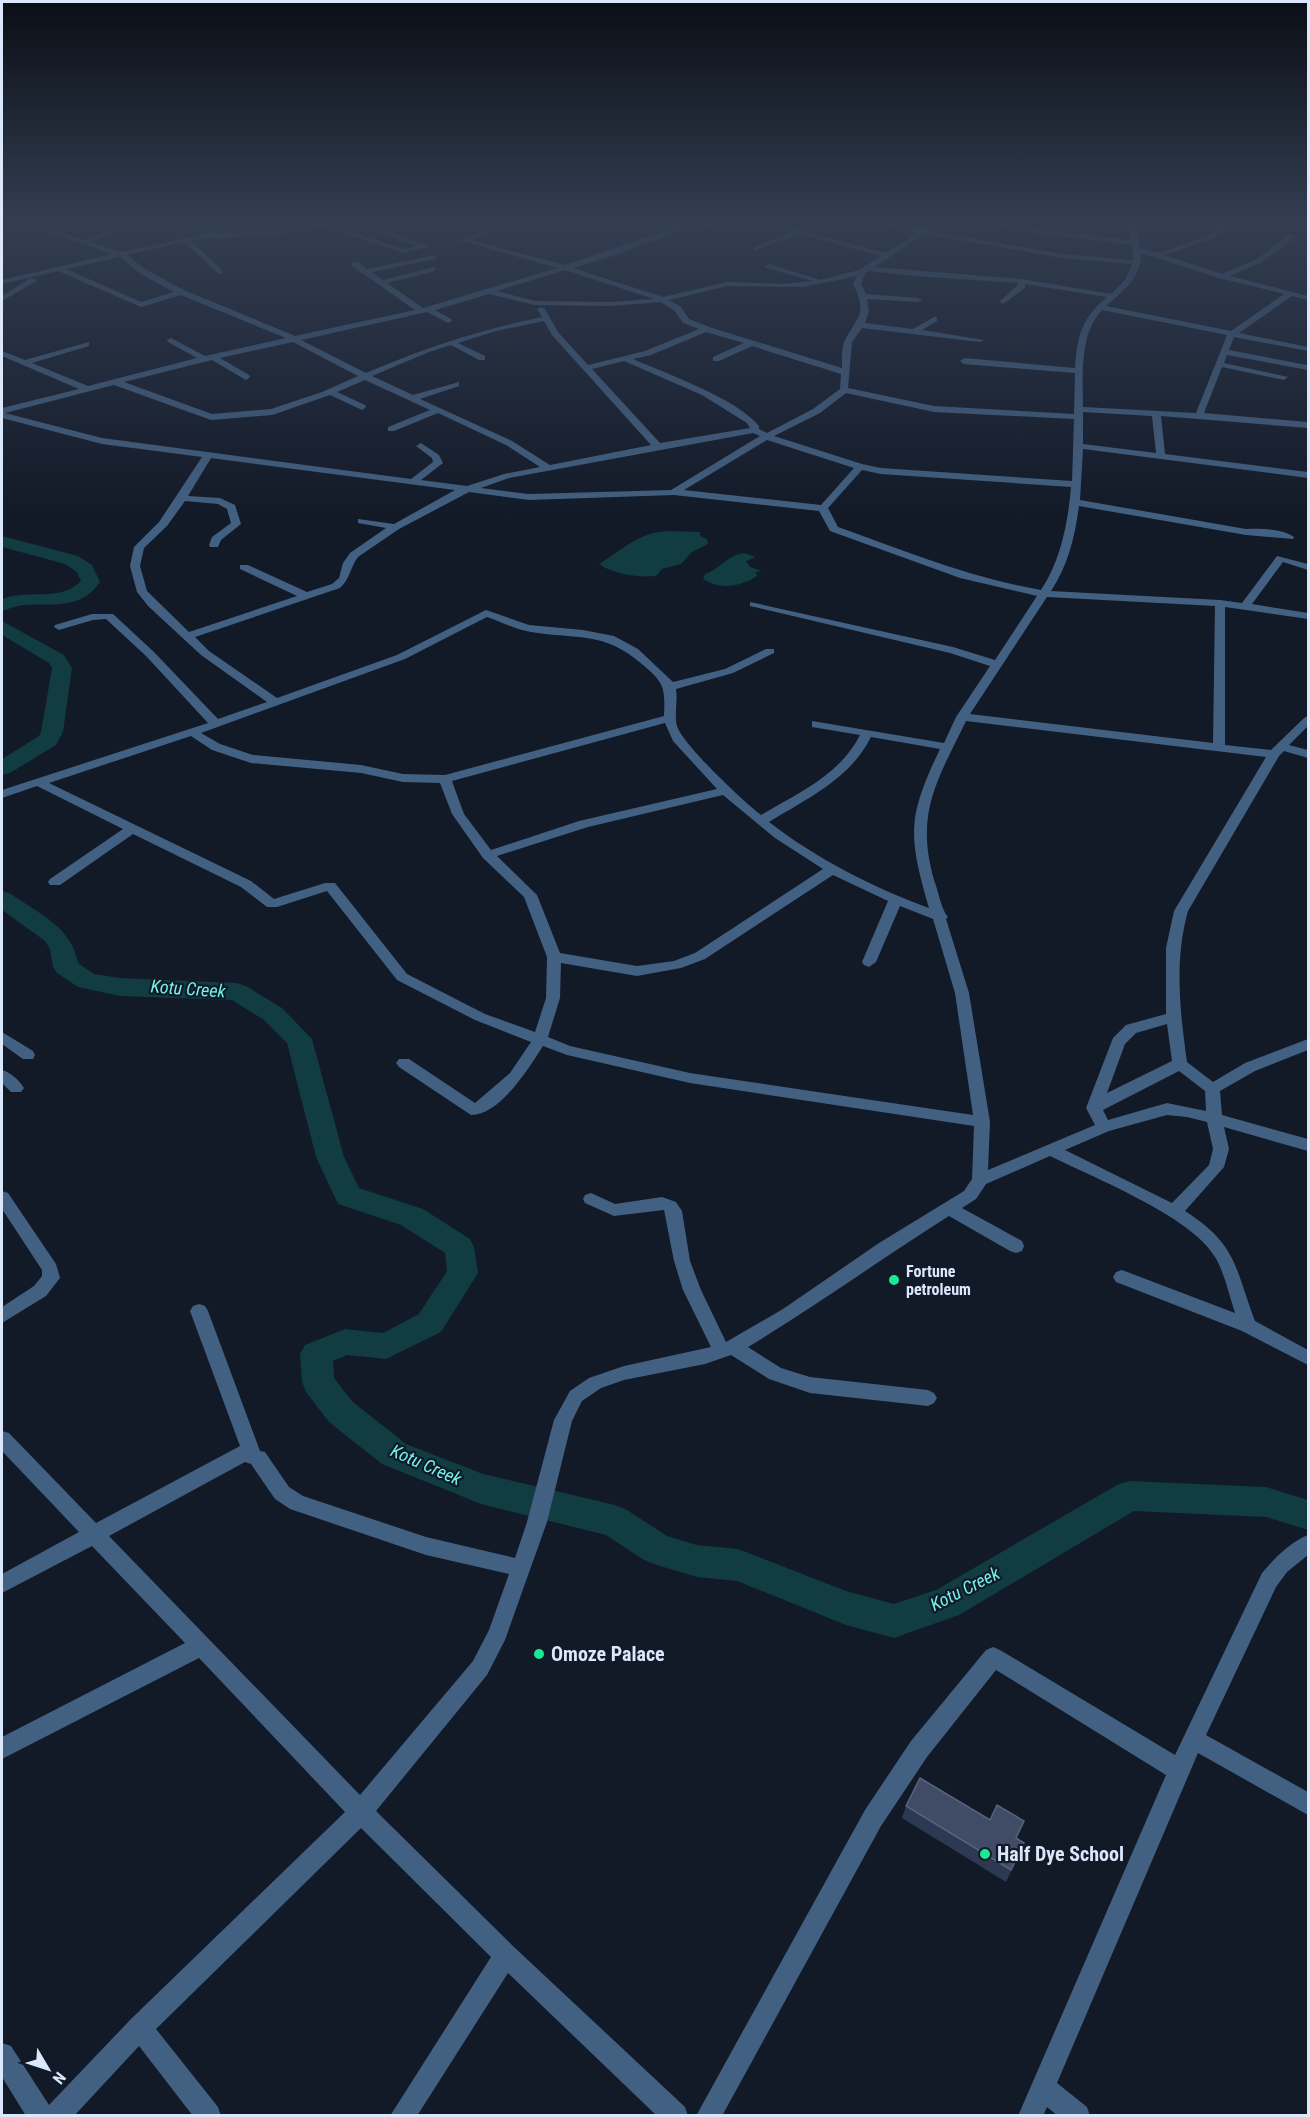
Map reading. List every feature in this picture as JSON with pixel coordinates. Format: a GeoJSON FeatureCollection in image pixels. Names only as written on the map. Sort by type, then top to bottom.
{"type":"FeatureCollection","features":[{"type":"Feature","properties":{"kind":"street"},"geometry":{"type":"LineString","coordinates":[[245,319],[294,339],[344,366],[509,443],[550,469]]}},
{"type":"Feature","properties":{"kind":"street"},"geometry":{"type":"LineString","coordinates":[[2,413],[112,381],[385,319]]}},
{"type":"Feature","properties":{"kind":"street"},"geometry":{"type":"LineString","coordinates":[[443,319],[448,321]]}},
{"type":"Feature","properties":{"kind":"street"},"geometry":{"type":"LineString","coordinates":[[112,381],[216,418],[283,410],[426,350],[544,319]]}},
{"type":"Feature","properties":{"kind":"street"},"geometry":{"type":"LineString","coordinates":[[547,319],[555,333],[658,447]]}},
{"type":"Feature","properties":{"kind":"street"},"geometry":{"type":"LineString","coordinates":[[685,319],[706,329],[845,372]]}},
{"type":"Feature","properties":{"kind":"street"},"geometry":{"type":"LineString","coordinates":[[2,413],[74,436],[207,457],[529,497],[663,495],[674,492],[765,437],[802,421],[828,405],[844,390],[848,342],[862,319]]}},
{"type":"Feature","properties":{"kind":"street"},"geometry":{"type":"LineString","coordinates":[[914,332],[934,319]]}},
{"type":"Feature","properties":{"kind":"street"},"geometry":{"type":"LineString","coordinates":[[56,2115],[140,2028],[361,1812],[480,1668],[498,1633],[540,1510],[563,1420],[576,1396],[596,1383],[624,1372],[705,1357],[728,1349],[789,1314],[885,1248],[970,1195],[980,1180],[982,1122],[962,993],[923,864],[919,831],[927,790],[962,717],[1056,576],[1063,557],[1076,484],[1077,413],[1085,329],[1091,319]]}},
{"type":"Feature","properties":{"kind":"street"},"geometry":{"type":"LineString","coordinates":[[1155,319],[1308,349]]}},
{"type":"Feature","properties":{"kind":"street"},"geometry":{"type":"LineString","coordinates":[[1199,415],[1231,335],[1254,319]]}},
{"type":"Feature","properties":{"kind":"street"},"geometry":{"type":"LineString","coordinates":[[860,325],[980,340]]}},
{"type":"Feature","properties":{"kind":"street"},"geometry":{"type":"LineString","coordinates":[[586,368],[658,350],[706,329]]}},
{"type":"Feature","properties":{"kind":"street"},"geometry":{"type":"LineString","coordinates":[[171,340],[246,377]]}},
{"type":"Feature","properties":{"kind":"street"},"geometry":{"type":"LineString","coordinates":[[451,342],[482,358]]}},
{"type":"Feature","properties":{"kind":"street"},"geometry":{"type":"LineString","coordinates":[[716,359],[752,343]]}},
{"type":"Feature","properties":{"kind":"street"},"geometry":{"type":"LineString","coordinates":[[23,363],[86,344]]}},
{"type":"Feature","properties":{"kind":"street"},"geometry":{"type":"LineString","coordinates":[[1224,352],[1307,368]]}},
{"type":"Feature","properties":{"kind":"street"},"geometry":{"type":"LineString","coordinates":[[2,353],[85,388]]}},
{"type":"Feature","properties":{"kind":"street"},"geometry":{"type":"LineString","coordinates":[[625,359],[705,393],[750,421],[755,426],[754,430]]}},
{"type":"Feature","properties":{"kind":"street"},"geometry":{"type":"LineString","coordinates":[[964,361],[1080,371]]}},
{"type":"Feature","properties":{"kind":"street"},"geometry":{"type":"LineString","coordinates":[[1219,364],[1284,376]]}},
{"type":"Feature","properties":{"kind":"street"},"geometry":{"type":"LineString","coordinates":[[412,398],[456,384]]}},
{"type":"Feature","properties":{"kind":"street"},"geometry":{"type":"LineString","coordinates":[[844,390],[934,409],[1199,415],[1308,425]]}},
{"type":"Feature","properties":{"kind":"street"},"geometry":{"type":"LineString","coordinates":[[330,392],[362,407]]}},
{"type":"Feature","properties":{"kind":"street"},"geometry":{"type":"LineString","coordinates":[[391,429],[438,410]]}},
{"type":"Feature","properties":{"kind":"street"},"geometry":{"type":"LineString","coordinates":[[1156,414],[1161,456]]}},
{"type":"Feature","properties":{"kind":"street"},"geometry":{"type":"LineString","coordinates":[[188,636],[341,583],[348,563],[354,555],[395,527],[456,493],[507,476],[754,430],[765,437],[860,467],[902,474],[1076,484]]}},
{"type":"Feature","properties":{"kind":"street"},"geometry":{"type":"LineString","coordinates":[[414,481],[438,463],[436,457],[421,446]]}},
{"type":"Feature","properties":{"kind":"street"},"geometry":{"type":"LineString","coordinates":[[1078,446],[1308,475]]}},
{"type":"Feature","properties":{"kind":"street"},"geometry":{"type":"LineString","coordinates":[[207,457],[163,524],[139,547],[135,566],[142,592],[205,653],[276,703]]}},
{"type":"Feature","properties":{"kind":"street"},"geometry":{"type":"LineString","coordinates":[[823,508],[860,467]]}},
{"type":"Feature","properties":{"kind":"street"},"geometry":{"type":"LineString","coordinates":[[674,492],[823,508]]}},
{"type":"Feature","properties":{"kind":"street"},"geometry":{"type":"LineString","coordinates":[[182,498],[220,501],[232,507],[236,524],[216,539],[214,545]]}},
{"type":"Feature","properties":{"kind":"street"},"geometry":{"type":"LineString","coordinates":[[1074,502],[1246,532],[1255,531],[1289,537]]}},
{"type":"Feature","properties":{"kind":"street"},"geometry":{"type":"LineString","coordinates":[[823,508],[834,529],[977,579],[1044,594],[1220,603],[1308,616]]}},
{"type":"Feature","properties":{"kind":"street"},"geometry":{"type":"LineString","coordinates":[[361,521],[395,527]]}},
{"type":"Feature","properties":{"kind":"street"},"geometry":{"type":"LineString","coordinates":[[1245,606],[1281,558],[1308,567]]}},
{"type":"Feature","properties":{"kind":"street"},"geometry":{"type":"LineString","coordinates":[[244,567],[307,596]]}},
{"type":"Feature","properties":{"kind":"street"},"geometry":{"type":"LineString","coordinates":[[1219,746],[1220,603]]}},
{"type":"Feature","properties":{"kind":"street"},"geometry":{"type":"LineString","coordinates":[[754,604],[952,650],[996,664]]}},
{"type":"Feature","properties":{"kind":"street"},"geometry":{"type":"LineString","coordinates":[[2,794],[216,724],[401,657],[486,613],[528,628],[601,636],[615,640],[633,651],[668,683],[671,698],[668,719],[674,734],[724,791],[761,821],[831,870],[895,901],[940,917]]}},
{"type":"Feature","properties":{"kind":"street"},"geometry":{"type":"LineString","coordinates":[[59,627],[92,617],[109,616],[150,654],[216,724]]}},
{"type":"Feature","properties":{"kind":"street"},"geometry":{"type":"LineString","coordinates":[[669,687],[729,671],[770,651]]}},
{"type":"Feature","properties":{"kind":"street"},"geometry":{"type":"LineString","coordinates":[[962,717],[1308,754]]}},
{"type":"Feature","properties":{"kind":"street"},"geometry":{"type":"LineString","coordinates":[[192,732],[216,747],[250,759],[361,769],[403,778],[445,779],[668,719]]}},
{"type":"Feature","properties":{"kind":"street"},"geometry":{"type":"LineString","coordinates":[[1174,1212],[1216,1167],[1221,1149],[1214,1117],[1212,1089],[1180,1064],[1173,1017],[1172,951],[1175,929],[1181,911],[1277,751],[1308,720]]}},
{"type":"Feature","properties":{"kind":"street"},"geometry":{"type":"LineString","coordinates":[[816,724],[947,747]]}},
{"type":"Feature","properties":{"kind":"street"},"geometry":{"type":"LineString","coordinates":[[761,821],[830,779],[856,755],[867,733]]}},
{"type":"Feature","properties":{"kind":"street"},"geometry":{"type":"LineString","coordinates":[[404,1063],[471,1109],[479,1109],[515,1077],[539,1041],[553,998],[554,957],[530,895],[488,855],[458,814],[445,779]]}},
{"type":"Feature","properties":{"kind":"street"},"geometry":{"type":"LineString","coordinates":[[40,783],[246,884],[272,904],[330,886],[402,977],[480,1017],[539,1041],[567,1050],[690,1078],[982,1122]]}},
{"type":"Feature","properties":{"kind":"street"},"geometry":{"type":"LineString","coordinates":[[488,855],[584,824],[724,791]]}},
{"type":"Feature","properties":{"kind":"street"},"geometry":{"type":"LineString","coordinates":[[56,882],[133,828]]}},
{"type":"Feature","properties":{"kind":"street"},"geometry":{"type":"LineString","coordinates":[[554,957],[637,971],[676,965],[700,956],[831,870]]}},
{"type":"Feature","properties":{"kind":"street"},"geometry":{"type":"LineString","coordinates":[[869,962],[895,901]]}},
{"type":"Feature","properties":{"kind":"street"},"geometry":{"type":"LineString","coordinates":[[1104,1127],[1095,1108],[1118,1042],[1131,1029],[1173,1017]]}},
{"type":"Feature","properties":{"kind":"street"},"geometry":{"type":"LineString","coordinates":[[2,1037],[28,1055]]}},
{"type":"Feature","properties":{"kind":"street"},"geometry":{"type":"LineString","coordinates":[[1212,1089],[1250,1067],[1308,1044]]}},
{"type":"Feature","properties":{"kind":"street"},"geometry":{"type":"LineString","coordinates":[[1095,1108],[1115,1095],[1180,1064]]}},
{"type":"Feature","properties":{"kind":"street"},"geometry":{"type":"LineString","coordinates":[[2,1075],[16,1088]]}},
{"type":"Feature","properties":{"kind":"street"},"geometry":{"type":"LineString","coordinates":[[980,1180],[1104,1127],[1167,1109],[1214,1117],[1308,1145]]}},
{"type":"Feature","properties":{"kind":"street"},"geometry":{"type":"LineString","coordinates":[[1052,1150],[1174,1212],[1198,1227],[1221,1251],[1248,1326]]}},
{"type":"Feature","properties":{"kind":"street"},"geometry":{"type":"LineString","coordinates":[[2,1197],[50,1269],[51,1278],[40,1291],[2,1316]]}},
{"type":"Feature","properties":{"kind":"street"},"geometry":{"type":"LineString","coordinates":[[591,1199],[614,1210],[662,1203],[670,1206],[674,1211],[682,1261],[692,1290],[728,1349],[775,1374],[810,1385],[928,1398]]}},
{"type":"Feature","properties":{"kind":"street"},"geometry":{"type":"LineString","coordinates":[[949,1209],[1016,1246]]}},
{"type":"Feature","properties":{"kind":"street"},"geometry":{"type":"LineString","coordinates":[[1122,1277],[1248,1326],[1308,1358]]}},
{"type":"Feature","properties":{"kind":"street"},"geometry":{"type":"LineString","coordinates":[[199,1311],[252,1454]]}},
{"type":"Feature","properties":{"kind":"street"},"geometry":{"type":"LineString","coordinates":[[2,1439],[361,1812],[506,1955],[676,2115]]}},
{"type":"Feature","properties":{"kind":"street"},"geometry":{"type":"LineString","coordinates":[[2,1584],[244,1453],[258,1458],[282,1493],[297,1503],[426,1546],[520,1568]]}},
{"type":"Feature","properties":{"kind":"street"},"geometry":{"type":"LineString","coordinates":[[1030,2115],[1179,1770],[1269,1580],[1280,1566],[1308,1544]]}},
{"type":"Feature","properties":{"kind":"street"},"geometry":{"type":"LineString","coordinates":[[2,1748],[201,1646]]}},
{"type":"Feature","properties":{"kind":"street"},"geometry":{"type":"LineString","coordinates":[[708,2115],[873,1818],[919,1749],[993,1657],[1179,1770]]}},
{"type":"Feature","properties":{"kind":"street"},"geometry":{"type":"LineString","coordinates":[[1193,1739],[1308,1804]]}},
{"type":"Feature","properties":{"kind":"street"},"geometry":{"type":"LineString","coordinates":[[402,2115],[506,1955]]}},
{"type":"Feature","properties":{"kind":"street"},"geometry":{"type":"LineString","coordinates":[[140,2028],[209,2115]]}},
{"type":"Feature","properties":{"kind":"street"},"geometry":{"type":"LineString","coordinates":[[2,2055],[41,2115]]}},
{"type":"Feature","properties":{"kind":"street"},"geometry":{"type":"LineString","coordinates":[[1042,2087],[1078,2115]]}},
{"type":"Feature","properties":{"kind":"shaded area"},"geometry":{"type":"Polygon","coordinates":[[[670,531],[700,532],[700,536],[707,539],[708,544],[692,552],[681,564],[662,569],[656,576],[626,574],[599,564],[641,537],[670,531]]]}},
{"type":"Feature","properties":{"kind":"shaded area"},"geometry":{"type":"Polygon","coordinates":[[[744,553],[756,557],[746,561],[750,567],[762,571],[756,572],[757,576],[744,583],[730,586],[716,585],[703,579],[705,574],[728,559],[744,553]]]}},
{"type":"Feature","properties":{"kind":"building","name":"Half Dye School"},"geometry":{"type":"Polygon","coordinates":[[[920,1778],[990,1820],[997,1805],[1024,1821],[1016,1838],[1024,1843],[1011,1870],[906,1806],[920,1778]]]}},
{"type":"Feature","properties":{"kind":"waterway","name":"Kotu Creek"},"geometry":{"type":"LineString","coordinates":[[2,541],[31,551],[71,560],[85,569],[91,582],[81,592],[70,598],[25,599],[2,605]]}},
{"type":"Feature","properties":{"kind":"waterway","name":"Kotu Creek"},"geometry":{"type":"LineString","coordinates":[[2,627],[57,659],[62,668],[52,732],[48,740],[2,768]]}},
{"type":"Feature","properties":{"kind":"waterway","name":"Kotu Creek"},"geometry":{"type":"LineString","coordinates":[[2,899],[54,935],[63,949],[66,967],[87,981],[120,987],[237,992],[273,1014],[299,1039],[330,1157],[348,1196],[412,1217],[459,1247],[463,1273],[430,1323],[386,1346],[345,1342],[316,1354],[318,1382],[341,1412],[394,1454],[481,1489],[615,1521],[657,1549],[697,1561],[738,1565],[846,1608],[894,1621],[946,1603],[1129,1496],[1266,1502],[1308,1515]]}},
{"type":"Feature","properties":{"kind":"place","name":"Fortune petroleum"},"geometry":{"type":"Point","coordinates":[894,1280]}},
{"type":"Feature","properties":{"kind":"place","name":"Omoze Palace"},"geometry":{"type":"Point","coordinates":[539,1654]}},
{"type":"Feature","properties":{"kind":"place","name":"Half Dye School"},"geometry":{"type":"Point","coordinates":[985,1854]}}]}
